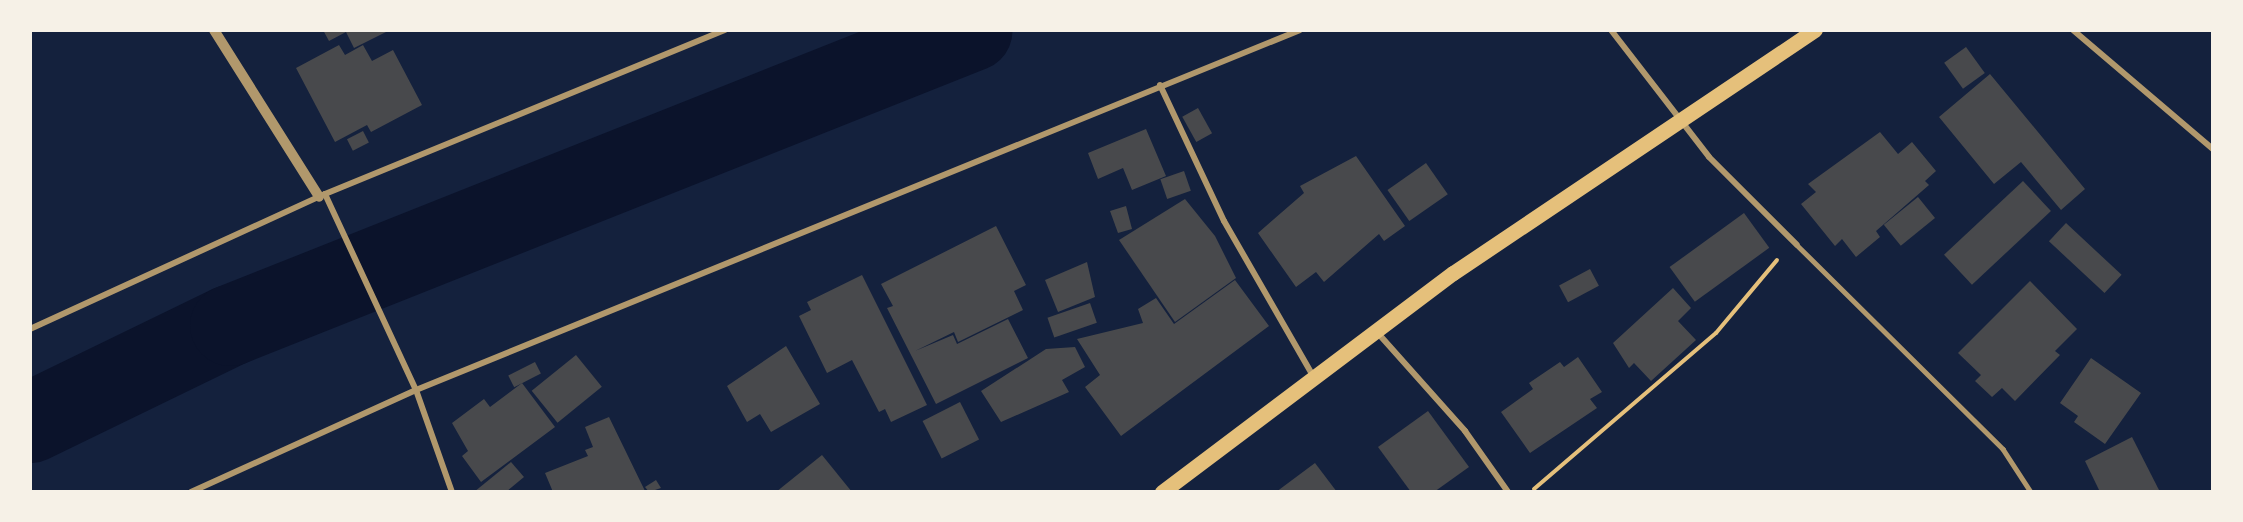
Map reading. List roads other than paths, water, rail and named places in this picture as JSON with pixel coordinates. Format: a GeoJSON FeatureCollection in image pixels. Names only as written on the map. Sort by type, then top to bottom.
{"type":"FeatureCollection","features":[{"type":"Feature","properties":{"kind":"main road"},"geometry":{"type":"LineString","coordinates":[[1162,492],[1313,376],[1376,331],[1678,120],[1815,30]]}},
{"type":"Feature","properties":{"kind":"street"},"geometry":{"type":"LineString","coordinates":[[214,30],[332,210],[416,390],[452,492]]}},
{"type":"Feature","properties":{"kind":"street"},"geometry":{"type":"LineString","coordinates":[[30,329],[322,196],[724,30]]}},
{"type":"Feature","properties":{"kind":"street"},"geometry":{"type":"LineString","coordinates":[[191,492],[416,390],[1160,85],[1300,30]]}},
{"type":"Feature","properties":{"kind":"street"},"geometry":{"type":"LineString","coordinates":[[1611,30],[1678,120],[1795,243]]}},
{"type":"Feature","properties":{"kind":"street"},"geometry":{"type":"LineString","coordinates":[[2073,30],[2213,149]]}},
{"type":"Feature","properties":{"kind":"street"},"geometry":{"type":"LineString","coordinates":[[1160,85],[1224,221],[1313,376]]}},
{"type":"Feature","properties":{"kind":"street"},"geometry":{"type":"LineString","coordinates":[[1376,331],[1465,431],[1508,492]]}},
{"type":"Feature","properties":{"kind":"lane"},"geometry":{"type":"LineString","coordinates":[[1795,243],[2003,449],[2031,492]]}},
{"type":"Feature","properties":{"kind":"waterway"},"geometry":{"type":"LineString","coordinates":[[30,422],[230,325],[972,30]]}}]}
